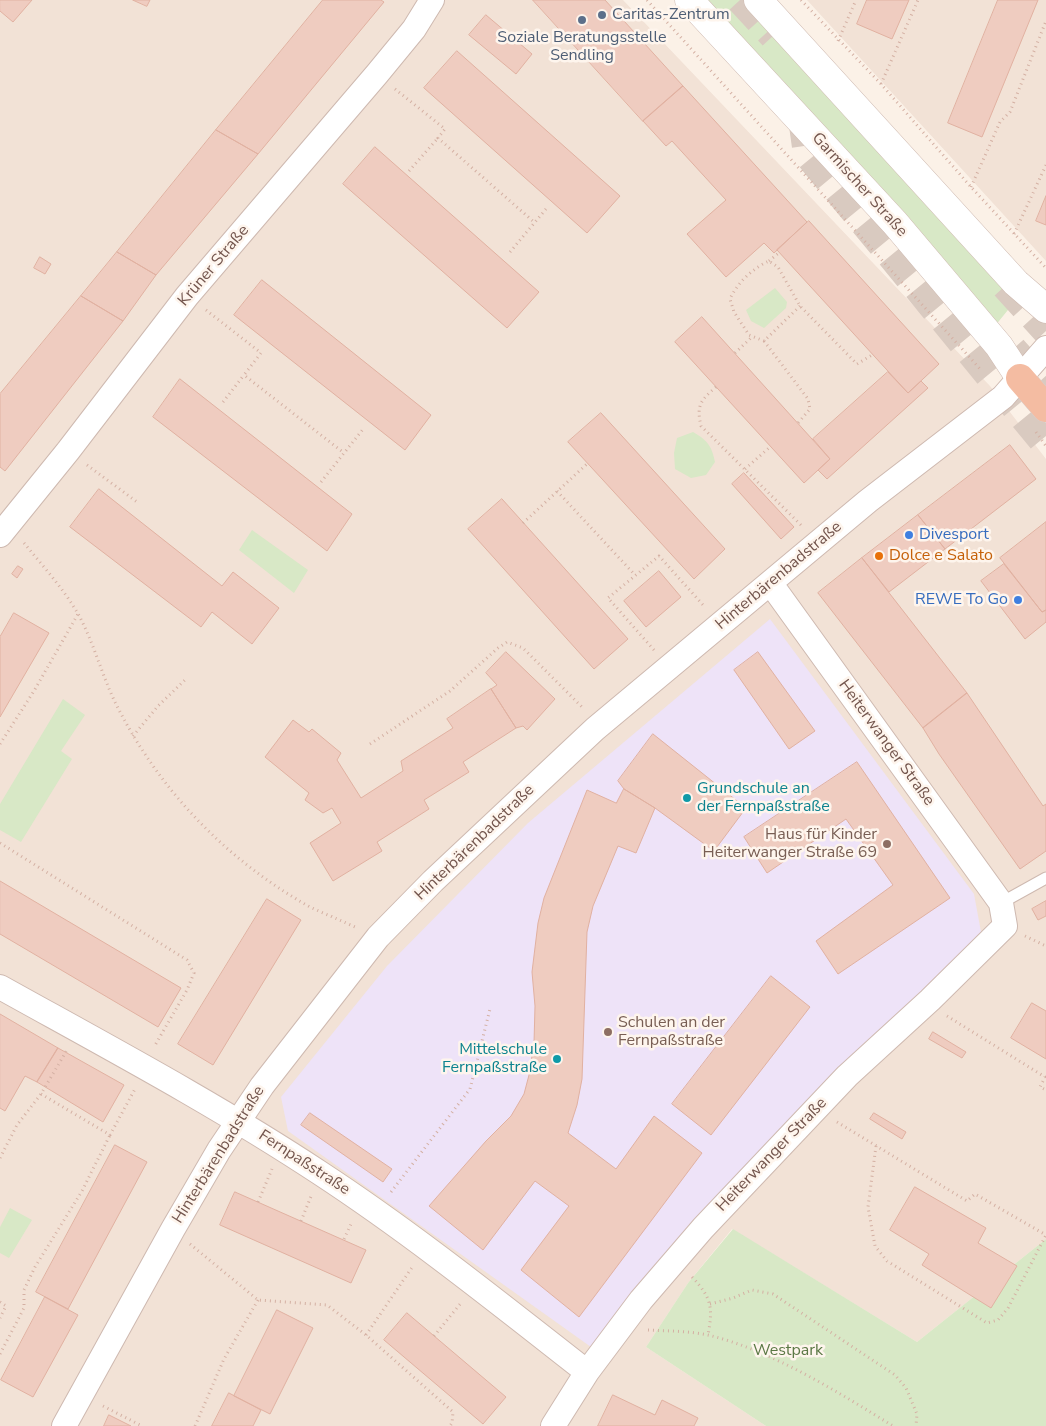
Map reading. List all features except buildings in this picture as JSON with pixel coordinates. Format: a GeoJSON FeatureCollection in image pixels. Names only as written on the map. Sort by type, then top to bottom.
{"type":"FeatureCollection","features":[{"type":"Feature","properties":{"kind":"highway"},"geometry":{"type":"LineString","coordinates":[[1011,387],[1046,408]]}},
{"type":"Feature","properties":{"kind":"street","name":"Krüner Straße"},"geometry":{"type":"LineString","coordinates":[[4,530],[68,451],[187,296],[377,74],[414,29],[432,0]]}},
{"type":"Feature","properties":{"kind":"street","name":"Garmischer Straße"},"geometry":{"type":"LineString","coordinates":[[689,0],[895,223],[999,346],[1011,387]]}},
{"type":"Feature","properties":{"kind":"street"},"geometry":{"type":"LineString","coordinates":[[758,0],[1016,283],[1046,309]]}},
{"type":"Feature","properties":{"kind":"street","name":"Hinterbärenbadstraße"},"geometry":{"type":"LineString","coordinates":[[64,1426],[172,1229],[219,1150],[262,1086],[378,937],[433,881],[600,725],[771,584],[868,500],[1011,387],[1046,348]]}},
{"type":"Feature","properties":{"kind":"street","name":"Heiterwanger Straße"},"geometry":{"type":"LineString","coordinates":[[553,1426],[587,1372],[620,1328],[703,1228],[847,1076],[930,1000],[1004,926],[1001,903],[771,584]]}},
{"type":"Feature","properties":{"kind":"street","name":"Fernpaßstraße"},"geometry":{"type":"LineString","coordinates":[[0,987],[240,1121],[282,1148],[362,1201],[426,1248],[587,1372]]}},
{"type":"Feature","properties":{"kind":"lane"},"geometry":{"type":"LineString","coordinates":[[1001,903],[1046,878]]}},
{"type":"Feature","properties":{"kind":"path"},"geometry":{"type":"LineString","coordinates":[[647,0],[978,367],[1011,387]]}},
{"type":"Feature","properties":{"kind":"path"},"geometry":{"type":"LineString","coordinates":[[801,0],[881,84],[971,187],[1046,268]]}},
{"type":"Feature","properties":{"kind":"path"},"geometry":{"type":"LineString","coordinates":[[838,41],[856,0]]}},
{"type":"Feature","properties":{"kind":"path"},"geometry":{"type":"LineString","coordinates":[[881,84],[918,0]]}},
{"type":"Feature","properties":{"kind":"path"},"geometry":{"type":"LineString","coordinates":[[971,187],[1000,122],[1010,112],[1046,21]]}},
{"type":"Feature","properties":{"kind":"path"},"geometry":{"type":"LineString","coordinates":[[377,74],[445,129],[409,171]]}},
{"type":"Feature","properties":{"kind":"path"},"geometry":{"type":"LineString","coordinates":[[438,138],[534,222]]}},
{"type":"Feature","properties":{"kind":"path"},"geometry":{"type":"LineString","coordinates":[[1014,234],[1046,165]]}},
{"type":"Feature","properties":{"kind":"path"},"geometry":{"type":"LineString","coordinates":[[510,252],[546,209]]}},
{"type":"Feature","properties":{"kind":"path"},"geometry":{"type":"LineString","coordinates":[[780,252],[769,261],[759,265],[734,289],[730,299],[734,312],[749,335],[764,341],[808,399],[810,409],[798,423]]}},
{"type":"Feature","properties":{"kind":"path"},"geometry":{"type":"LineString","coordinates":[[769,261],[778,267],[800,306],[857,364],[872,354]]}},
{"type":"Feature","properties":{"kind":"path"},"geometry":{"type":"LineString","coordinates":[[187,296],[261,353],[223,402]]}},
{"type":"Feature","properties":{"kind":"path"},"geometry":{"type":"LineString","coordinates":[[764,341],[800,306]]}},
{"type":"Feature","properties":{"kind":"path"},"geometry":{"type":"LineString","coordinates":[[735,354],[753,336]]}},
{"type":"Feature","properties":{"kind":"path"},"geometry":{"type":"LineString","coordinates":[[244,375],[344,453]]}},
{"type":"Feature","properties":{"kind":"path"},"geometry":{"type":"LineString","coordinates":[[716,387],[703,398],[698,412],[701,426],[819,542]]}},
{"type":"Feature","properties":{"kind":"path"},"geometry":{"type":"LineString","coordinates":[[321,482],[364,428]]}},
{"type":"Feature","properties":{"kind":"path"},"geometry":{"type":"LineString","coordinates":[[745,469],[770,446]]}},
{"type":"Feature","properties":{"kind":"path"},"geometry":{"type":"LineString","coordinates":[[68,451],[137,502]]}},
{"type":"Feature","properties":{"kind":"path"},"geometry":{"type":"LineString","coordinates":[[523,522],[588,463]]}},
{"type":"Feature","properties":{"kind":"path"},"geometry":{"type":"LineString","coordinates":[[557,491],[635,575]]}},
{"type":"Feature","properties":{"kind":"path"},"geometry":{"type":"LineString","coordinates":[[4,530],[47,570],[78,614],[114,701],[133,736],[169,788],[215,839],[263,878],[311,907],[378,937]]}},
{"type":"Feature","properties":{"kind":"path"},"geometry":{"type":"LineString","coordinates":[[670,667],[608,598],[635,575],[659,556],[721,625]]}},
{"type":"Feature","properties":{"kind":"path"},"geometry":{"type":"LineString","coordinates":[[0,744],[34,691],[78,614]]}},
{"type":"Feature","properties":{"kind":"path"},"geometry":{"type":"LineString","coordinates":[[370,744],[450,691],[498,648],[508,642],[523,648],[600,725]]}},
{"type":"Feature","properties":{"kind":"path"},"geometry":{"type":"LineString","coordinates":[[133,736],[158,706],[187,678]]}},
{"type":"Feature","properties":{"kind":"path"},"geometry":{"type":"LineString","coordinates":[[0,843],[187,960],[194,973],[187,990],[145,1067],[82,1191],[24,1290],[24,1308],[0,1354]]}},
{"type":"Feature","properties":{"kind":"path"},"geometry":{"type":"LineString","coordinates":[[930,1000],[942,1013],[1045,1077],[1040,1086],[1046,1090]]}},
{"type":"Feature","properties":{"kind":"path"},"geometry":{"type":"LineString","coordinates":[[388,1197],[470,1089],[490,1009]]}},
{"type":"Feature","properties":{"kind":"path"},"geometry":{"type":"LineString","coordinates":[[0,1158],[17,1125],[41,1094],[78,1031]]}},
{"type":"Feature","properties":{"kind":"path"},"geometry":{"type":"LineString","coordinates":[[41,1094],[110,1134]]}},
{"type":"Feature","properties":{"kind":"path"},"geometry":{"type":"LineString","coordinates":[[818,1106],[831,1119],[876,1146],[967,1201],[975,1194],[1046,1235],[1008,1308],[998,1320],[987,1323],[887,1261],[875,1246],[868,1207],[876,1146]]}},
{"type":"Feature","properties":{"kind":"path"},"geometry":{"type":"LineString","coordinates":[[258,1202],[282,1148]]}},
{"type":"Feature","properties":{"kind":"path"},"geometry":{"type":"LineString","coordinates":[[172,1229],[258,1300],[327,1305],[366,1336],[453,1412],[450,1426]]}},
{"type":"Feature","properties":{"kind":"path"},"geometry":{"type":"LineString","coordinates":[[366,1336],[426,1248]]}},
{"type":"Feature","properties":{"kind":"path"},"geometry":{"type":"LineString","coordinates":[[678,1258],[688,1274],[702,1288],[710,1304],[712,1315],[708,1335]]}},
{"type":"Feature","properties":{"kind":"path"},"geometry":{"type":"LineString","coordinates":[[434,1336],[476,1285]]}},
{"type":"Feature","properties":{"kind":"path"},"geometry":{"type":"LineString","coordinates":[[710,1304],[752,1290],[773,1294],[895,1375],[906,1388],[918,1414],[916,1426]]}},
{"type":"Feature","properties":{"kind":"path"},"geometry":{"type":"LineString","coordinates":[[195,1426],[224,1359],[258,1300]]}},
{"type":"Feature","properties":{"kind":"path"},"geometry":{"type":"LineString","coordinates":[[0,1302],[6,1306],[0,1318]]}},
{"type":"Feature","properties":{"kind":"path"},"geometry":{"type":"LineString","coordinates":[[620,1328],[708,1335],[738,1344],[770,1357],[858,1404],[892,1426]]}},
{"type":"Feature","properties":{"kind":"path"},"geometry":{"type":"LineString","coordinates":[[80,1394],[142,1426]]}},
{"type":"Feature","properties":{"kind":"shaded area"},"geometry":{"type":"Polygon","coordinates":[[[0,0],[623,0],[990,386],[1046,459],[1046,1239],[917,1342],[732,1229],[688,1283],[646,1347],[766,1426],[0,1426],[0,0]]]}},
{"type":"Feature","properties":{"kind":"shaded area"},"geometry":{"type":"Polygon","coordinates":[[[807,0],[1046,0],[1046,261],[807,0]]]}},
{"type":"Feature","properties":{"kind":"shaded area","name":"Schulen an der Fernpaßstraße"},"geometry":{"type":"Polygon","coordinates":[[[770,619],[974,894],[981,932],[693,1220],[591,1347],[288,1131],[281,1097],[387,966],[528,823],[770,619]]]}},
{"type":"Feature","properties":{"kind":"green space"},"geometry":{"type":"Polygon","coordinates":[[[702,0],[747,0],[1016,300],[995,326],[702,0]]]}},
{"type":"Feature","properties":{"kind":"green space"},"geometry":{"type":"Polygon","coordinates":[[[775,288],[787,302],[786,308],[764,328],[751,321],[746,310],[775,288]]]}},
{"type":"Feature","properties":{"kind":"green space"},"geometry":{"type":"Polygon","coordinates":[[[693,432],[708,444],[715,462],[706,475],[691,478],[675,469],[674,453],[677,438],[693,432]]]}},
{"type":"Feature","properties":{"kind":"green space"},"geometry":{"type":"Polygon","coordinates":[[[252,530],[308,570],[294,593],[239,550],[252,530]]]}},
{"type":"Feature","properties":{"kind":"green space"},"geometry":{"type":"Polygon","coordinates":[[[63,699],[85,715],[61,751],[72,759],[21,842],[0,830],[0,804],[63,699]]]}},
{"type":"Feature","properties":{"kind":"green space"},"geometry":{"type":"Polygon","coordinates":[[[10,1208],[32,1220],[9,1258],[0,1253],[0,1227],[10,1208]]]}},
{"type":"Feature","properties":{"kind":"green space","name":"Westpark"},"geometry":{"type":"Polygon","coordinates":[[[733,1229],[917,1342],[1046,1239],[1046,1426],[766,1426],[646,1347],[688,1283],[733,1229]]]}},
{"type":"Feature","properties":{"kind":"tunnel"},"geometry":{"type":"LineString","coordinates":[[740,0],[773,36]]}},
{"type":"Feature","properties":{"kind":"tunnel"},"geometry":{"type":"LineString","coordinates":[[802,118],[807,154],[1046,445]]}},
{"type":"Feature","properties":{"kind":"tunnel"},"geometry":{"type":"LineString","coordinates":[[1005,286],[1046,331]]}},
{"type":"Feature","properties":{"kind":"tunnel"},"geometry":{"type":"LineString","coordinates":[[1013,349],[1046,386]]}},
{"type":"Feature","properties":{"kind":"place","name":"Caritas-Zentrum"},"geometry":{"type":"Point","coordinates":[602,15]}},
{"type":"Feature","properties":{"kind":"place","name":"Soziale Beratungsstelle Sendling"},"geometry":{"type":"Point","coordinates":[582,20]}},
{"type":"Feature","properties":{"kind":"place","name":"Divesport"},"geometry":{"type":"Point","coordinates":[909,535]}},
{"type":"Feature","properties":{"kind":"place","name":"Dolce e Salato"},"geometry":{"type":"Point","coordinates":[879,556]}},
{"type":"Feature","properties":{"kind":"place","name":"REWE To Go"},"geometry":{"type":"Point","coordinates":[1018,600]}},
{"type":"Feature","properties":{"kind":"place","name":"Grundschule an der Fernpaßstraße"},"geometry":{"type":"Point","coordinates":[687,798]}},
{"type":"Feature","properties":{"kind":"place","name":"Haus für Kinder Heiterwanger Straße 69"},"geometry":{"type":"Point","coordinates":[887,844]}},
{"type":"Feature","properties":{"kind":"place","name":"Schulen an der Fernpaßstraße"},"geometry":{"type":"Point","coordinates":[608,1032]}},
{"type":"Feature","properties":{"kind":"place","name":"Mittelschule Fernpaßstraße"},"geometry":{"type":"Point","coordinates":[557,1059]}}]}
